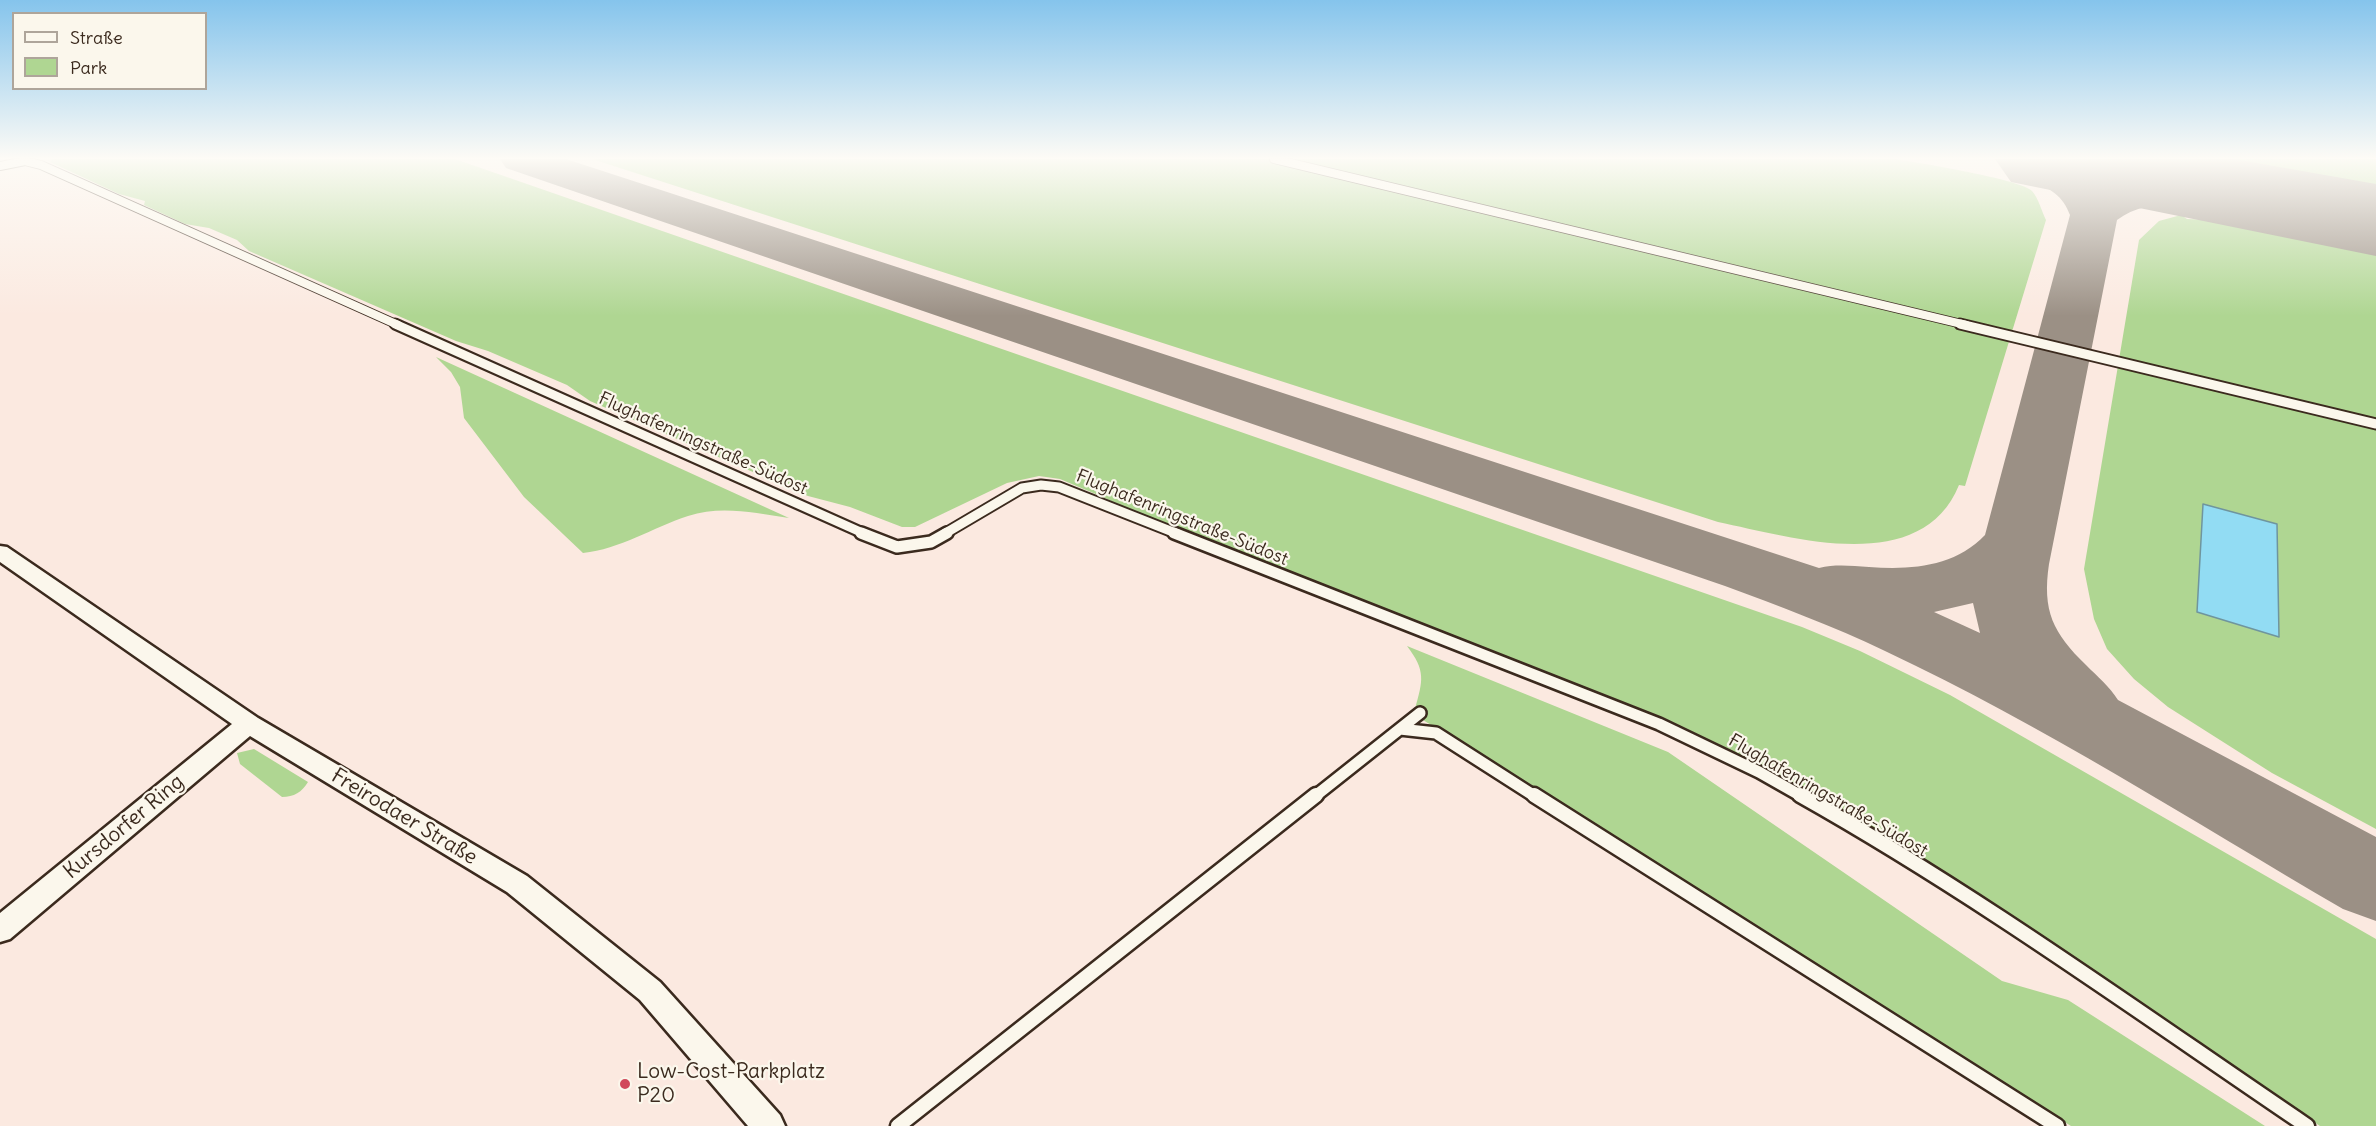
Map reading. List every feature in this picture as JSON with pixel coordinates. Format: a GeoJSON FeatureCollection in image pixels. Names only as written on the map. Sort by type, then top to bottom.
{"type":"FeatureCollection","features":[{"type":"Feature","properties":{"kind":"street","name":"Freirodaer Straße"},"geometry":{"type":"LineString","coordinates":[[0,552],[249,724],[518,884],[650,992],[770,1126]]}},
{"type":"Feature","properties":{"kind":"street","name":"Kursdorfer Ring"},"geometry":{"type":"LineString","coordinates":[[0,930],[249,724]]}},
{"type":"Feature","properties":{"kind":"lane","name":"Flughafenringstraße-Südost"},"geometry":{"type":"LineString","coordinates":[[145,212],[847,527],[897,547],[932,542],[1022,488],[1041,485],[1059,487],[1659,724],[1759,772],[1878,839],[2107,990],[2307,1126]]}},
{"type":"Feature","properties":{"kind":"lane"},"geometry":{"type":"LineString","coordinates":[[1493,212],[2376,424]]}},
{"type":"Feature","properties":{"kind":"lane"},"geometry":{"type":"LineString","coordinates":[[898,1126],[1420,713]]}},
{"type":"Feature","properties":{"kind":"lane"},"geometry":{"type":"LineString","coordinates":[[1400,729],[1436,734],[2057,1126]]}},
{"type":"Feature","properties":{"kind":"shaded area"},"geometry":{"type":"Polygon","coordinates":[[[0,212],[2376,212],[2376,1126],[0,1126],[0,212]]]}},
{"type":"Feature","properties":{"kind":"green space"},"geometry":{"type":"Polygon","coordinates":[[[158,212],[606,212],[1802,627],[1860,651],[1950,695],[2376,939],[2376,1126],[2320,1126],[1960,885],[1767,771],[1137,514],[1060,479],[1039,476],[1007,483],[915,527],[902,527],[850,507],[808,496],[590,401],[567,385],[488,351],[456,341],[249,251],[237,240],[209,228],[185,224],[158,212]]]}},
{"type":"Feature","properties":{"kind":"green space"},"geometry":{"type":"Polygon","coordinates":[[[755,212],[2042,212],[2046,220],[1965,486],[1959,485],[1941,514],[1916,532],[1885,542],[1852,544],[1781,536],[1718,522],[755,212]]]}},
{"type":"Feature","properties":{"kind":"green space"},"geometry":{"type":"Polygon","coordinates":[[[2181,215],[2187,219],[2212,220],[2376,252],[2376,829],[2272,773],[2168,707],[2134,679],[2107,649],[2094,619],[2084,569],[2139,240],[2159,221],[2181,215]]]}},
{"type":"Feature","properties":{"kind":"green space"},"geometry":{"type":"Polygon","coordinates":[[[436,357],[789,518],[725,510],[700,513],[610,547],[583,553],[524,497],[464,418],[460,387],[451,372],[436,357]]]}},
{"type":"Feature","properties":{"kind":"green space"},"geometry":{"type":"Polygon","coordinates":[[[1407,646],[1668,752],[2002,981],[2068,1000],[2265,1126],[2071,1126],[1423,720],[1426,716],[1415,709],[1421,683],[1420,669],[1407,646]]]}},
{"type":"Feature","properties":{"kind":"green space"},"geometry":{"type":"Polygon","coordinates":[[[254,749],[308,782],[297,793],[282,797],[240,764],[237,753],[254,749]]]}},
{"type":"Feature","properties":{"kind":"water"},"geometry":{"type":"Polygon","coordinates":[[[2203,504],[2277,524],[2279,637],[2197,612],[2203,504]]]}},
{"type":"Feature","properties":{"kind":"taxiway"},"geometry":{"type":"LineString","coordinates":[[679,212],[1751,570],[1843,604],[1933,642],[2045,698],[2376,882]]}},
{"type":"Feature","properties":{"kind":"taxiway"},"geometry":{"type":"LineString","coordinates":[[2094,215],[2099,212]]}},
{"type":"Feature","properties":{"kind":"taxiway"},"geometry":{"type":"LineString","coordinates":[[2019,541],[2094,215]]}},
{"type":"Feature","properties":{"kind":"taxiway"},"geometry":{"type":"LineString","coordinates":[[1834,588],[1895,592],[1916,591],[1956,583],[1993,567],[2019,541]]}},
{"type":"Feature","properties":{"kind":"taxiway"},"geometry":{"type":"LineString","coordinates":[[2019,541],[2010,580],[2010,605],[2018,632],[2026,647],[2047,674],[2080,706]]}},
{"type":"Feature","properties":{"kind":"runway"},"geometry":{"type":"LineString","coordinates":[[2331,212],[2376,220]]}},
{"type":"Feature","properties":{"kind":"place","name":"Low-Cost-Parkplatz P20"},"geometry":{"type":"Point","coordinates":[625,1084]}}]}
